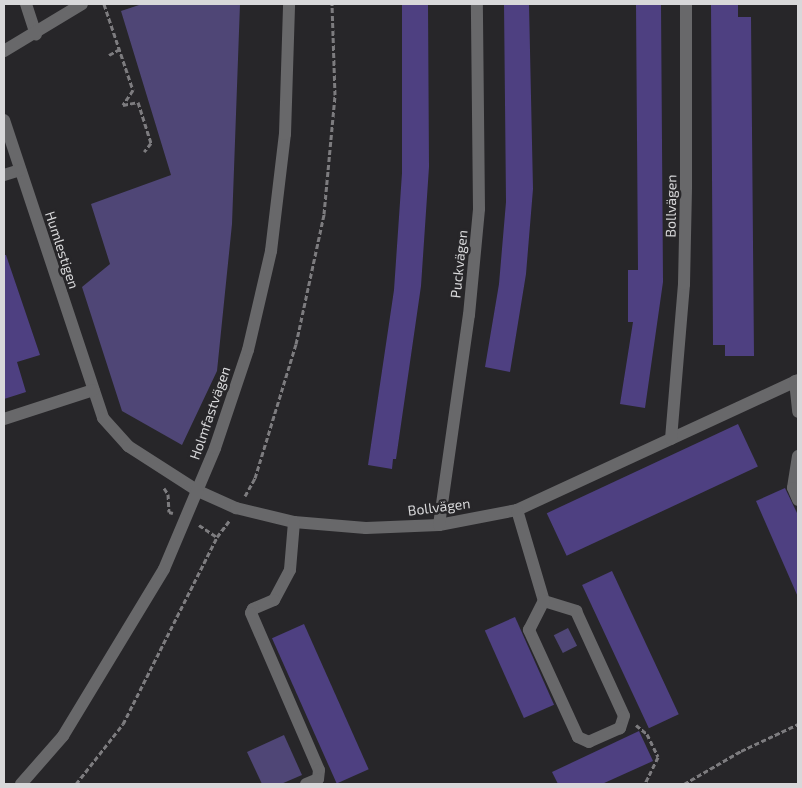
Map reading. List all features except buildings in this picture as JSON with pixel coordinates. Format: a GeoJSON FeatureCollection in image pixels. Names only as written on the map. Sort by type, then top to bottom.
{"type":"FeatureCollection","features":[{"type":"Feature","properties":{"kind":"street"},"geometry":{"type":"LineString","coordinates":[[26,4],[36,34]]}},
{"type":"Feature","properties":{"kind":"street"},"geometry":{"type":"LineString","coordinates":[[4,51],[36,34],[82,4]]}},
{"type":"Feature","properties":{"kind":"street","name":"Holmfastvägen"},"geometry":{"type":"LineString","coordinates":[[21,784],[63,736],[164,569],[198,491],[248,350],[271,251],[285,134],[288,4]]}},
{"type":"Feature","properties":{"kind":"street","name":"Puckvägen"},"geometry":{"type":"LineString","coordinates":[[439,525],[469,315],[479,209],[477,4]]}},
{"type":"Feature","properties":{"kind":"street","name":"Bollvägen"},"geometry":{"type":"LineString","coordinates":[[671,439],[684,284],[686,4]]}},
{"type":"Feature","properties":{"kind":"street","name":"Humlestigen"},"geometry":{"type":"LineString","coordinates":[[4,120],[103,418],[128,446],[198,491]]}},
{"type":"Feature","properties":{"kind":"street"},"geometry":{"type":"LineString","coordinates":[[4,176],[20,170]]}},
{"type":"Feature","properties":{"kind":"street"},"geometry":{"type":"LineString","coordinates":[[797,381],[798,412]]}},
{"type":"Feature","properties":{"kind":"street","name":"Bollvägen"},"geometry":{"type":"LineString","coordinates":[[198,491],[238,508],[294,522],[366,528],[439,525],[517,510],[797,381]]}},
{"type":"Feature","properties":{"kind":"street"},"geometry":{"type":"LineString","coordinates":[[4,419],[93,390]]}},
{"type":"Feature","properties":{"kind":"street"},"geometry":{"type":"LineString","coordinates":[[798,456],[792,488],[798,500]]}},
{"type":"Feature","properties":{"kind":"street"},"geometry":{"type":"LineString","coordinates":[[517,510],[544,601],[529,630],[578,737],[589,742],[620,728],[624,716],[576,612],[544,601]]}},
{"type":"Feature","properties":{"kind":"street"},"geometry":{"type":"LineString","coordinates":[[294,522],[290,570],[274,600],[253,608],[251,613],[319,770],[318,779],[306,784]]}},
{"type":"Feature","properties":{"kind":"path"},"geometry":{"type":"LineString","coordinates":[[104,4],[133,90],[123,105],[138,102],[152,143],[144,152]]}},
{"type":"Feature","properties":{"kind":"path"},"geometry":{"type":"LineString","coordinates":[[76,784],[123,724],[217,537],[238,508],[255,478],[296,344],[324,214],[335,96],[332,4]]}},
{"type":"Feature","properties":{"kind":"path"},"geometry":{"type":"LineString","coordinates":[[109,55],[120,49]]}},
{"type":"Feature","properties":{"kind":"path"},"geometry":{"type":"LineString","coordinates":[[162,486],[168,494],[169,512],[186,519],[217,537]]}},
{"type":"Feature","properties":{"kind":"path"},"geometry":{"type":"LineString","coordinates":[[624,716],[647,734],[658,757],[645,784]]}},
{"type":"Feature","properties":{"kind":"path"},"geometry":{"type":"LineString","coordinates":[[686,784],[740,751],[798,724]]}},
{"type":"Feature","properties":{"kind":"shaded area"},"geometry":{"type":"Polygon","coordinates":[[[142,4],[240,4],[232,224],[217,371],[182,445],[122,411],[82,287],[110,264],[91,204],[171,175],[121,11],[142,4]]]}},
{"type":"Feature","properties":{"kind":"shaded area"},"geometry":{"type":"Polygon","coordinates":[[[568,628],[577,646],[563,653],[554,635],[568,628]]]}},
{"type":"Feature","properties":{"kind":"shaded area"},"geometry":{"type":"Polygon","coordinates":[[[284,735],[302,775],[281,784],[262,784],[247,752],[284,735]]]}}]}
